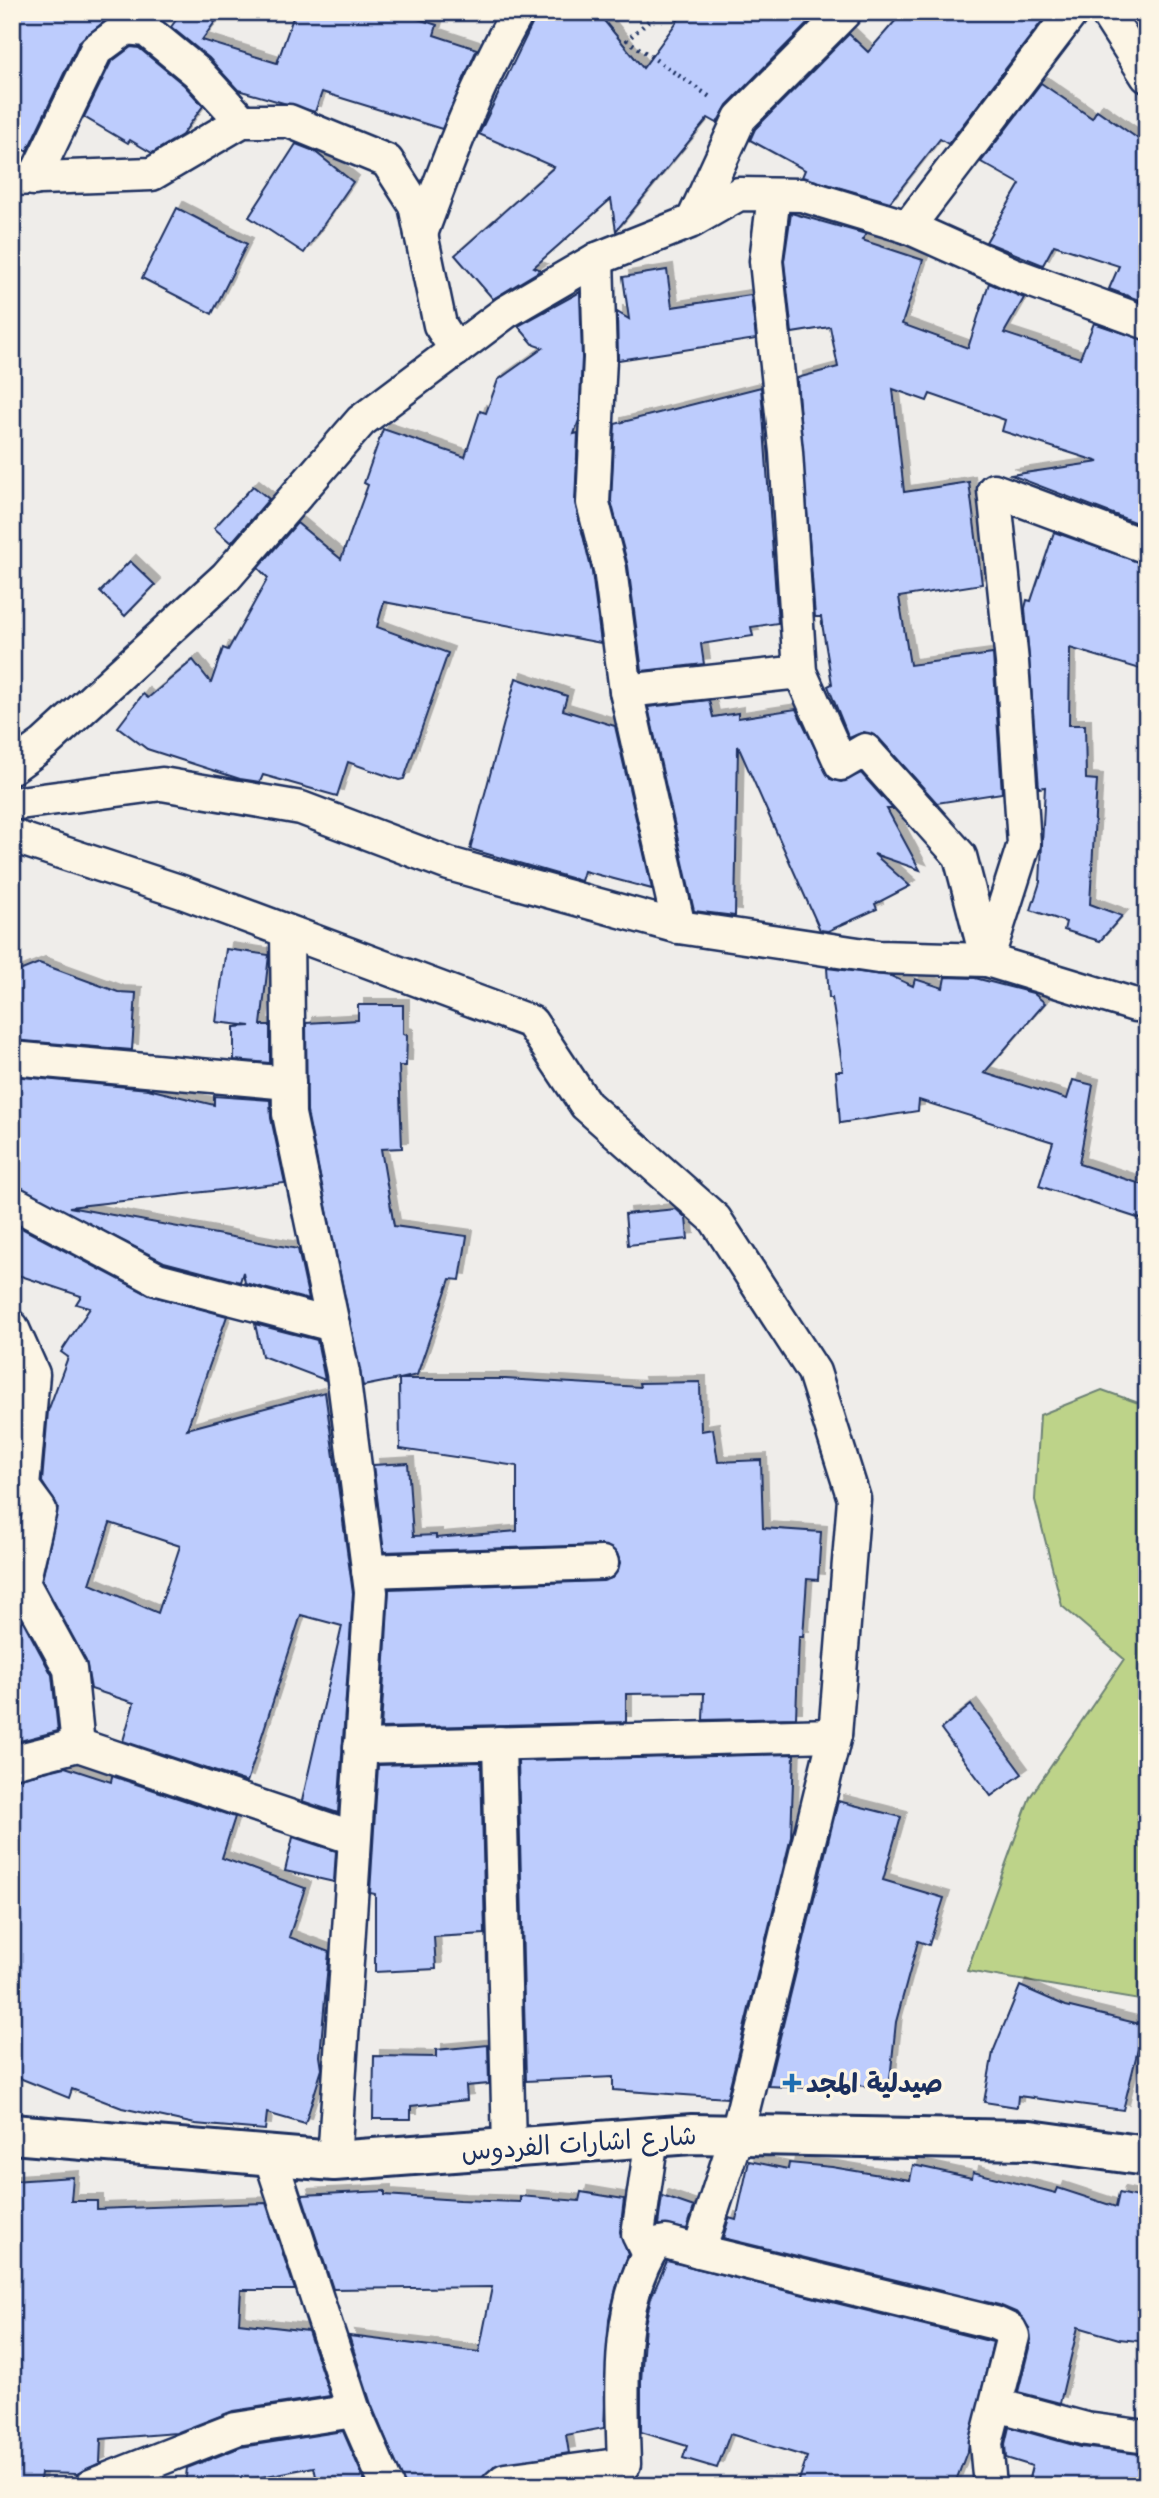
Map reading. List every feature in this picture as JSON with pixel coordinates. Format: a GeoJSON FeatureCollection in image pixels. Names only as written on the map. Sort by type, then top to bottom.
{"type":"FeatureCollection","features":[{"type":"Feature","properties":{"kind":"street"},"geometry":{"type":"LineString","coordinates":[[421,234],[457,137],[495,52],[518,12]]}},
{"type":"Feature","properties":{"kind":"street"},"geometry":{"type":"LineString","coordinates":[[693,220],[740,118],[845,12]]}},
{"type":"Feature","properties":{"kind":"street"},"geometry":{"type":"LineString","coordinates":[[908,227],[1072,12]]}},
{"type":"Feature","properties":{"kind":"street"},"geometry":{"type":"LineString","coordinates":[[1106,12],[1147,76]]}},
{"type":"Feature","properties":{"kind":"street"},"geometry":{"type":"LineString","coordinates":[[23,179],[96,50],[126,28],[146,30],[197,72],[242,121]]}},
{"type":"Feature","properties":{"kind":"street"},"geometry":{"type":"LineString","coordinates":[[23,179],[152,174],[242,121],[289,121],[387,161],[415,205],[440,325],[456,350]]}},
{"type":"Feature","properties":{"kind":"street"},"geometry":{"type":"LineString","coordinates":[[12,766],[44,744],[226,577],[297,499],[361,421],[506,312],[597,259],[693,220],[739,194],[802,195],[908,227],[1013,274],[1147,323]]}},
{"type":"Feature","properties":{"kind":"street"},"geometry":{"type":"LineString","coordinates":[[774,195],[766,261],[786,452],[800,672],[841,764],[865,750],[960,856],[987,960]]}},
{"type":"Feature","properties":{"kind":"street"},"geometry":{"type":"LineString","coordinates":[[597,259],[600,358],[593,503],[610,569],[626,691],[679,927]]}},
{"type":"Feature","properties":{"kind":"street"},"geometry":{"type":"LineString","coordinates":[[987,960],[1024,844],[1012,662],[994,490],[1147,547]]}},
{"type":"Feature","properties":{"kind":"street"},"geometry":{"type":"LineString","coordinates":[[626,691],[800,672]]}},
{"type":"Feature","properties":{"kind":"street"},"geometry":{"type":"LineString","coordinates":[[12,804],[162,784],[302,808],[449,864],[679,927],[877,957],[987,960],[1135,1005],[1147,1004]]}},
{"type":"Feature","properties":{"kind":"street"},"geometry":{"type":"LineString","coordinates":[[12,836],[182,892],[531,1022],[586,1105],[715,1219],[814,1372],[853,1499],[835,1735],[737,2134],[699,2251]]}},
{"type":"Feature","properties":{"kind":"street"},"geometry":{"type":"LineString","coordinates":[[287,932],[289,1114],[343,1373],[371,1592],[334,2161]]}},
{"type":"Feature","properties":{"kind":"street"},"geometry":{"type":"LineString","coordinates":[[12,1058],[289,1083]]}},
{"type":"Feature","properties":{"kind":"street"},"geometry":{"type":"LineString","coordinates":[[12,1202],[157,1279],[333,1325]]}},
{"type":"Feature","properties":{"kind":"street"},"geometry":{"type":"LineString","coordinates":[[12,1327],[33,1374],[17,1486],[40,1510],[23,1583],[70,1669],[78,1745]]}},
{"type":"Feature","properties":{"kind":"street"},"geometry":{"type":"LineString","coordinates":[[368,1571],[603,1563]]}},
{"type":"Feature","properties":{"kind":"street"},"geometry":{"type":"LineString","coordinates":[[360,1747],[835,1735]]}},
{"type":"Feature","properties":{"kind":"street"},"geometry":{"type":"LineString","coordinates":[[499,1743],[509,2147]]}},
{"type":"Feature","properties":{"kind":"street"},"geometry":{"type":"LineString","coordinates":[[12,1762],[78,1745],[354,1838]]}},
{"type":"Feature","properties":{"kind":"street","name":"شارع اشارات الفردوس"},"geometry":{"type":"LineString","coordinates":[[12,2134],[334,2161],[652,2137],[737,2134],[1030,2140],[1147,2156]]}},
{"type":"Feature","properties":{"kind":"street"},"geometry":{"type":"LineString","coordinates":[[648,2254],[638,2234],[652,2137]]}},
{"type":"Feature","properties":{"kind":"street"},"geometry":{"type":"LineString","coordinates":[[270,2156],[355,2411],[387,2486]]}},
{"type":"Feature","properties":{"kind":"street"},"geometry":{"type":"LineString","coordinates":[[498,2486],[505,2480],[588,2477],[624,2464],[621,2367],[628,2319],[648,2254],[655,2244],[666,2242],[995,2323],[1010,2330],[1013,2336],[1010,2356],[986,2443],[990,2486]]}},
{"type":"Feature","properties":{"kind":"street"},"geometry":{"type":"LineString","coordinates":[[996,2405],[1086,2428],[1147,2437]]}},
{"type":"Feature","properties":{"kind":"street"},"geometry":{"type":"LineString","coordinates":[[91,2486],[236,2428],[355,2411]]}},
{"type":"Feature","properties":{"kind":"path"},"geometry":{"type":"LineString","coordinates":[[659,12],[627,40],[740,118]]}},
{"type":"Feature","properties":{"kind":"green space"},"geometry":{"type":"Polygon","coordinates":[[[1102,1390],[1147,1406],[1147,1980],[1139,2000],[967,1971],[1030,1797],[1124,1659],[1062,1606],[1035,1500],[1040,1415],[1102,1390]]]}},
{"type":"Feature","properties":{"kind":"building"},"geometry":{"type":"Polygon","coordinates":[[[12,12],[94,12],[105,21],[79,42],[27,151],[12,146],[12,12]]]}},
{"type":"Feature","properties":{"kind":"building"},"geometry":{"type":"Polygon","coordinates":[[[182,12],[222,12],[202,40],[277,63],[295,12],[396,12],[437,25],[434,35],[477,49],[442,129],[322,92],[315,112],[238,90],[209,58],[171,27],[182,12]]]}},
{"type":"Feature","properties":{"kind":"building"},"geometry":{"type":"Polygon","coordinates":[[[538,12],[597,12],[643,68],[684,12],[819,12],[727,105],[717,123],[708,118],[616,231],[611,199],[534,267],[541,270],[493,299],[455,255],[554,167],[479,134],[538,12]]]}},
{"type":"Feature","properties":{"kind":"building"},"geometry":{"type":"Polygon","coordinates":[[[903,12],[1049,12],[948,144],[940,139],[890,202],[802,177],[805,170],[750,140],[755,129],[849,34],[868,52],[903,12]]]}},
{"type":"Feature","properties":{"kind":"building"},"geometry":{"type":"Polygon","coordinates":[[[131,47],[139,48],[184,85],[203,106],[182,135],[152,153],[130,140],[128,143],[84,117],[111,62],[131,47]]]}},
{"type":"Feature","properties":{"kind":"building"},"geometry":{"type":"Polygon","coordinates":[[[1041,83],[1092,118],[1097,110],[1147,145],[1147,303],[1109,289],[1119,266],[1054,245],[1043,265],[986,242],[1020,184],[981,162],[1041,83]]]}},
{"type":"Feature","properties":{"kind":"building"},"geometry":{"type":"Polygon","coordinates":[[[296,144],[314,151],[353,182],[304,253],[249,217],[296,144]]]}},
{"type":"Feature","properties":{"kind":"building"},"geometry":{"type":"Polygon","coordinates":[[[177,208],[247,244],[212,314],[142,278],[177,208]]]}},
{"type":"Feature","properties":{"kind":"building"},"geometry":{"type":"Polygon","coordinates":[[[791,213],[866,234],[862,240],[923,260],[902,324],[968,348],[989,283],[1024,298],[1004,333],[1080,358],[1094,323],[1147,341],[1147,527],[1011,475],[1099,462],[1002,431],[1005,420],[930,394],[927,401],[893,389],[904,492],[969,482],[982,584],[899,597],[910,665],[993,654],[1002,793],[937,803],[878,737],[864,732],[849,738],[828,686],[832,684],[821,617],[815,617],[797,378],[838,367],[830,327],[792,333],[784,261],[791,213]]]}},
{"type":"Feature","properties":{"kind":"building"},"geometry":{"type":"Polygon","coordinates":[[[667,270],[672,307],[751,295],[756,339],[618,360],[617,312],[629,319],[623,277],[667,270]]]}},
{"type":"Feature","properties":{"kind":"building"},"geometry":{"type":"Polygon","coordinates":[[[580,292],[582,358],[579,420],[574,434],[578,433],[575,503],[592,572],[601,643],[384,602],[377,627],[448,653],[404,779],[399,780],[348,762],[337,796],[263,775],[260,782],[240,779],[147,749],[118,727],[143,694],[148,698],[193,660],[211,683],[223,648],[228,650],[268,578],[258,568],[297,523],[341,559],[368,485],[364,483],[383,429],[465,457],[480,411],[486,413],[498,380],[543,348],[534,345],[518,326],[580,292]]]}},
{"type":"Feature","properties":{"kind":"building"},"geometry":{"type":"Polygon","coordinates":[[[761,387],[778,623],[751,627],[753,636],[701,644],[704,664],[642,671],[628,566],[611,501],[615,424],[761,387]]]}},
{"type":"Feature","properties":{"kind":"building"},"geometry":{"type":"Polygon","coordinates":[[[253,486],[269,499],[231,543],[214,528],[253,486]]]}},
{"type":"Feature","properties":{"kind":"building"},"geometry":{"type":"Polygon","coordinates":[[[1054,532],[1147,565],[1147,671],[1070,648],[1069,725],[1085,725],[1086,779],[1097,780],[1090,904],[1122,916],[1100,941],[1064,930],[1066,922],[1031,910],[1040,882],[1045,787],[1039,788],[1025,608],[1027,600],[1031,601],[1054,532]]]}},
{"type":"Feature","properties":{"kind":"building"},"geometry":{"type":"Polygon","coordinates":[[[130,561],[155,585],[125,616],[100,592],[130,561]]]}},
{"type":"Feature","properties":{"kind":"building"},"geometry":{"type":"Polygon","coordinates":[[[516,678],[567,696],[563,710],[615,726],[652,889],[584,871],[581,881],[470,849],[516,678]]]}},
{"type":"Feature","properties":{"kind":"building"},"geometry":{"type":"Polygon","coordinates":[[[709,700],[713,717],[738,713],[738,718],[796,709],[830,779],[841,782],[861,773],[893,809],[887,809],[920,870],[874,854],[910,886],[875,904],[877,909],[828,931],[820,930],[738,746],[735,916],[694,911],[648,707],[709,700]]]}},
{"type":"Feature","properties":{"kind":"building"},"geometry":{"type":"Polygon","coordinates":[[[226,949],[269,955],[261,1025],[270,1025],[270,1063],[234,1060],[234,1027],[251,1026],[216,1022],[226,949]]]}},
{"type":"Feature","properties":{"kind":"building"},"geometry":{"type":"Polygon","coordinates":[[[39,963],[118,992],[136,993],[132,1050],[12,1040],[12,974],[39,963]]]}},
{"type":"Feature","properties":{"kind":"building"},"geometry":{"type":"Polygon","coordinates":[[[827,968],[891,976],[913,986],[915,979],[943,988],[945,977],[975,978],[1033,993],[1045,1003],[984,1073],[1067,1099],[1073,1080],[1093,1085],[1079,1164],[1147,1186],[1147,1221],[1039,1186],[1053,1142],[919,1100],[918,1111],[840,1123],[836,1071],[843,1071],[832,998],[829,998],[827,968]]]}},
{"type":"Feature","properties":{"kind":"building"},"geometry":{"type":"Polygon","coordinates":[[[358,1005],[403,1005],[403,1034],[407,1035],[406,1066],[399,1066],[402,1148],[381,1149],[394,1226],[467,1236],[460,1280],[450,1279],[417,1375],[400,1379],[505,1379],[640,1387],[639,1383],[700,1382],[701,1431],[713,1429],[718,1462],[761,1460],[763,1528],[821,1532],[818,1580],[807,1579],[803,1637],[799,1637],[796,1718],[703,1720],[704,1693],[626,1694],[626,1722],[381,1728],[389,1589],[603,1581],[612,1578],[620,1563],[617,1553],[601,1545],[384,1552],[373,1465],[408,1463],[413,1536],[436,1535],[436,1538],[517,1531],[517,1466],[400,1449],[399,1379],[363,1386],[307,1112],[306,1023],[358,1020],[358,1005]]]}},
{"type":"Feature","properties":{"kind":"building"},"geometry":{"type":"Polygon","coordinates":[[[12,1076],[148,1089],[214,1105],[214,1096],[270,1100],[271,1118],[285,1183],[69,1207],[298,1249],[309,1300],[245,1283],[243,1272],[240,1282],[164,1262],[12,1184],[12,1076]]]}},
{"type":"Feature","properties":{"kind":"building"},"geometry":{"type":"Polygon","coordinates":[[[676,1209],[686,1218],[688,1239],[628,1245],[625,1214],[676,1209]]]}},
{"type":"Feature","properties":{"kind":"building"},"geometry":{"type":"Polygon","coordinates":[[[12,1223],[149,1295],[227,1316],[187,1429],[325,1392],[353,1593],[338,1813],[302,1801],[342,1626],[301,1615],[247,1782],[123,1741],[134,1703],[91,1689],[86,1661],[42,1580],[58,1507],[42,1482],[48,1411],[68,1357],[61,1352],[90,1308],[76,1304],[81,1296],[12,1273],[12,1223]],[[110,1523],[90,1584],[158,1613],[180,1546],[110,1523]]]}},
{"type":"Feature","properties":{"kind":"building"},"geometry":{"type":"Polygon","coordinates":[[[255,1324],[317,1340],[325,1380],[262,1356],[255,1324]]]}},
{"type":"Feature","properties":{"kind":"building"},"geometry":{"type":"Polygon","coordinates":[[[12,1503],[20,1514],[14,1540],[12,1539],[12,1503]]]}},
{"type":"Feature","properties":{"kind":"building"},"geometry":{"type":"Polygon","coordinates":[[[22,1619],[52,1675],[58,1731],[12,1743],[12,1624],[19,1626],[22,1619]]]}},
{"type":"Feature","properties":{"kind":"building"},"geometry":{"type":"Polygon","coordinates":[[[971,1705],[1022,1774],[991,1796],[941,1729],[971,1705]]]}},
{"type":"Feature","properties":{"kind":"building"},"geometry":{"type":"Polygon","coordinates":[[[794,1754],[791,1837],[727,2098],[613,2090],[613,2077],[526,2081],[518,1761],[794,1754]]]}},
{"type":"Feature","properties":{"kind":"building"},"geometry":{"type":"Polygon","coordinates":[[[481,1762],[485,1934],[434,1937],[436,1969],[375,1972],[375,1894],[370,1893],[378,1765],[481,1762]]]}},
{"type":"Feature","properties":{"kind":"building"},"geometry":{"type":"Polygon","coordinates":[[[65,1767],[111,1782],[112,1776],[235,1817],[222,1858],[305,1888],[289,1937],[329,1952],[320,2056],[322,2069],[305,2124],[267,2113],[265,2130],[195,2124],[122,2108],[72,2089],[69,2098],[12,2075],[12,1780],[65,1767]]]}},
{"type":"Feature","properties":{"kind":"building"},"geometry":{"type":"Polygon","coordinates":[[[838,1801],[901,1817],[883,1880],[944,1898],[929,1945],[918,1941],[896,2022],[889,2089],[832,2082],[831,2089],[768,2086],[838,1801]]]}},
{"type":"Feature","properties":{"kind":"building"},"geometry":{"type":"Polygon","coordinates":[[[293,1837],[336,1851],[334,1882],[285,1871],[293,1837]]]}},
{"type":"Feature","properties":{"kind":"building"},"geometry":{"type":"Polygon","coordinates":[[[1020,1986],[1066,2006],[1144,2025],[1123,2110],[1018,2096],[1017,2107],[984,2102],[993,2052],[1020,1986]]]}},
{"type":"Feature","properties":{"kind":"building"},"geometry":{"type":"Polygon","coordinates":[[[488,2045],[489,2084],[466,2086],[467,2100],[411,2106],[411,2119],[373,2119],[374,2056],[436,2057],[436,2050],[488,2045]]]}},
{"type":"Feature","properties":{"kind":"building"},"geometry":{"type":"Polygon","coordinates":[[[749,2161],[788,2169],[789,2163],[832,2167],[910,2180],[913,2165],[972,2178],[973,2172],[1056,2193],[1058,2188],[1116,2207],[1119,2193],[1147,2199],[1147,2342],[1119,2339],[1078,2327],[1060,2403],[1018,2392],[1031,2340],[1029,2328],[1018,2313],[999,2305],[723,2238],[729,2218],[736,2220],[749,2161]]]}},
{"type":"Feature","properties":{"kind":"building"},"geometry":{"type":"Polygon","coordinates":[[[73,2177],[71,2201],[97,2201],[97,2209],[266,2203],[295,2290],[241,2290],[239,2323],[308,2331],[330,2396],[233,2411],[176,2433],[101,2439],[100,2463],[77,2474],[41,2473],[39,2486],[12,2486],[12,2181],[73,2177]]]}},
{"type":"Feature","properties":{"kind":"building"},"geometry":{"type":"Polygon","coordinates":[[[385,2191],[385,2195],[459,2200],[520,2202],[520,2196],[579,2201],[581,2192],[624,2199],[620,2232],[628,2255],[616,2288],[609,2319],[604,2428],[566,2435],[569,2453],[494,2466],[481,2479],[480,2486],[405,2486],[371,2404],[349,2336],[479,2352],[492,2287],[333,2289],[302,2195],[385,2191]]]}},
{"type":"Feature","properties":{"kind":"building"},"geometry":{"type":"Polygon","coordinates":[[[662,2196],[694,2207],[687,2229],[658,2225],[662,2196]]]}},
{"type":"Feature","properties":{"kind":"building"},"geometry":{"type":"Polygon","coordinates":[[[667,2261],[993,2342],[968,2449],[954,2486],[797,2486],[807,2457],[730,2434],[717,2468],[683,2458],[687,2446],[641,2432],[645,2324],[651,2298],[667,2261]]]}},
{"type":"Feature","properties":{"kind":"building"},"geometry":{"type":"Polygon","coordinates":[[[1009,2427],[1081,2447],[1147,2455],[1147,2486],[1027,2486],[1032,2466],[1006,2458],[1005,2444],[1009,2427]]]}},
{"type":"Feature","properties":{"kind":"building"},"geometry":{"type":"Polygon","coordinates":[[[343,2431],[367,2486],[318,2486],[314,2467],[240,2481],[239,2486],[185,2486],[187,2468],[241,2447],[343,2431]]]}},
{"type":"Feature","properties":{"kind":"place","name":"صيدلية المجد"},"geometry":{"type":"Point","coordinates":[792,2083]}}]}
